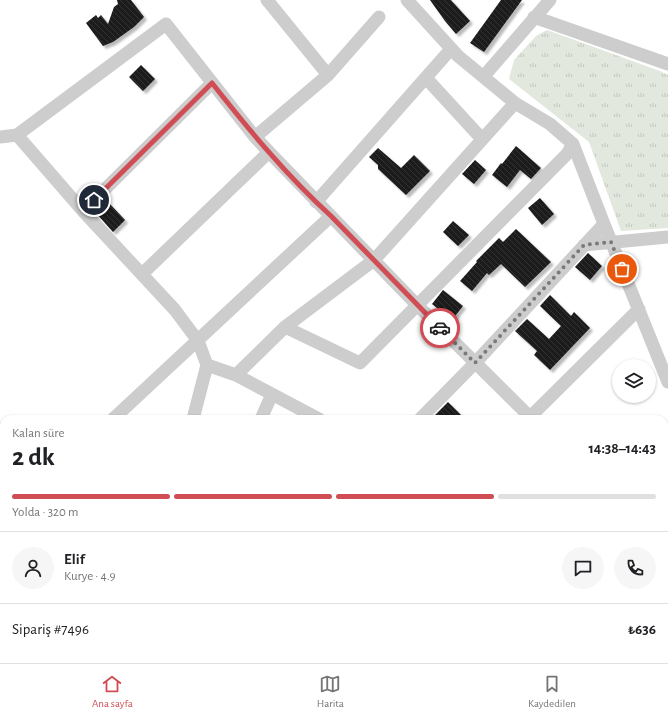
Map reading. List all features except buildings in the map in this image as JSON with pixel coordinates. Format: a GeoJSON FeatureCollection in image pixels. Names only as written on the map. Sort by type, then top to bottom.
{"type":"FeatureCollection","features":[{"type":"Feature","properties":{"kind":"street"},"geometry":{"type":"LineString","coordinates":[[267,0],[328,75]]}},
{"type":"Feature","properties":{"kind":"street"},"geometry":{"type":"LineString","coordinates":[[407,0],[458,56],[515,103],[550,124],[574,144],[611,242],[668,382]]}},
{"type":"Feature","properties":{"kind":"street"},"geometry":{"type":"LineString","coordinates":[[484,76],[550,0]]}},
{"type":"Feature","properties":{"kind":"street"},"geometry":{"type":"LineString","coordinates":[[255,137],[328,75],[379,17]]}},
{"type":"Feature","properties":{"kind":"street"},"geometry":{"type":"LineString","coordinates":[[534,17],[668,64]]}},
{"type":"Feature","properties":{"kind":"street"},"geometry":{"type":"LineString","coordinates":[[0,137],[17,135],[166,24],[255,137],[316,202],[417,305],[528,415]]}},
{"type":"Feature","properties":{"kind":"street"},"geometry":{"type":"LineString","coordinates":[[316,202],[451,49]]}},
{"type":"Feature","properties":{"kind":"street"},"geometry":{"type":"LineString","coordinates":[[426,78],[482,139]]}},
{"type":"Feature","properties":{"kind":"street"},"geometry":{"type":"LineString","coordinates":[[83,211],[212,83]]}},
{"type":"Feature","properties":{"kind":"street"},"geometry":{"type":"LineString","coordinates":[[236,376],[285,327],[374,260],[515,103]]}},
{"type":"Feature","properties":{"kind":"street"},"geometry":{"type":"LineString","coordinates":[[17,135],[83,211],[175,310],[198,341],[207,365],[193,415]]}},
{"type":"Feature","properties":{"kind":"street"},"geometry":{"type":"LineString","coordinates":[[285,327],[360,363],[567,154],[574,144]]}},
{"type":"Feature","properties":{"kind":"street"},"geometry":{"type":"LineString","coordinates":[[142,274],[269,152]]}},
{"type":"Feature","properties":{"kind":"street"},"geometry":{"type":"LineString","coordinates":[[117,415],[331,216]]}},
{"type":"Feature","properties":{"kind":"street"},"geometry":{"type":"LineString","coordinates":[[424,415],[475,363],[604,224]]}},
{"type":"Feature","properties":{"kind":"street"},"geometry":{"type":"LineString","coordinates":[[584,245],[668,237]]}},
{"type":"Feature","properties":{"kind":"street"},"geometry":{"type":"LineString","coordinates":[[534,415],[638,309]]}},
{"type":"Feature","properties":{"kind":"street"},"geometry":{"type":"LineString","coordinates":[[207,365],[236,376],[311,415]]}},
{"type":"Feature","properties":{"kind":"street"},"geometry":{"type":"LineString","coordinates":[[263,415],[272,394]]}},
{"type":"Feature","properties":{"kind":"green space"},"geometry":{"type":"Polygon","coordinates":[[[547,30],[668,75],[668,228],[621,231],[589,142],[509,79],[514,60],[536,36],[547,30]]]}},
{"type":"Feature","properties":{"kind":"way so far"},"geometry":{"type":"LineString","coordinates":[[440,328],[475,363],[584,245],[611,242],[622,269]]}},
{"type":"Feature","properties":{"kind":"route"},"geometry":{"type":"LineString","coordinates":[[94,200],[212,83],[255,137],[316,202],[440,328]]}}]}
